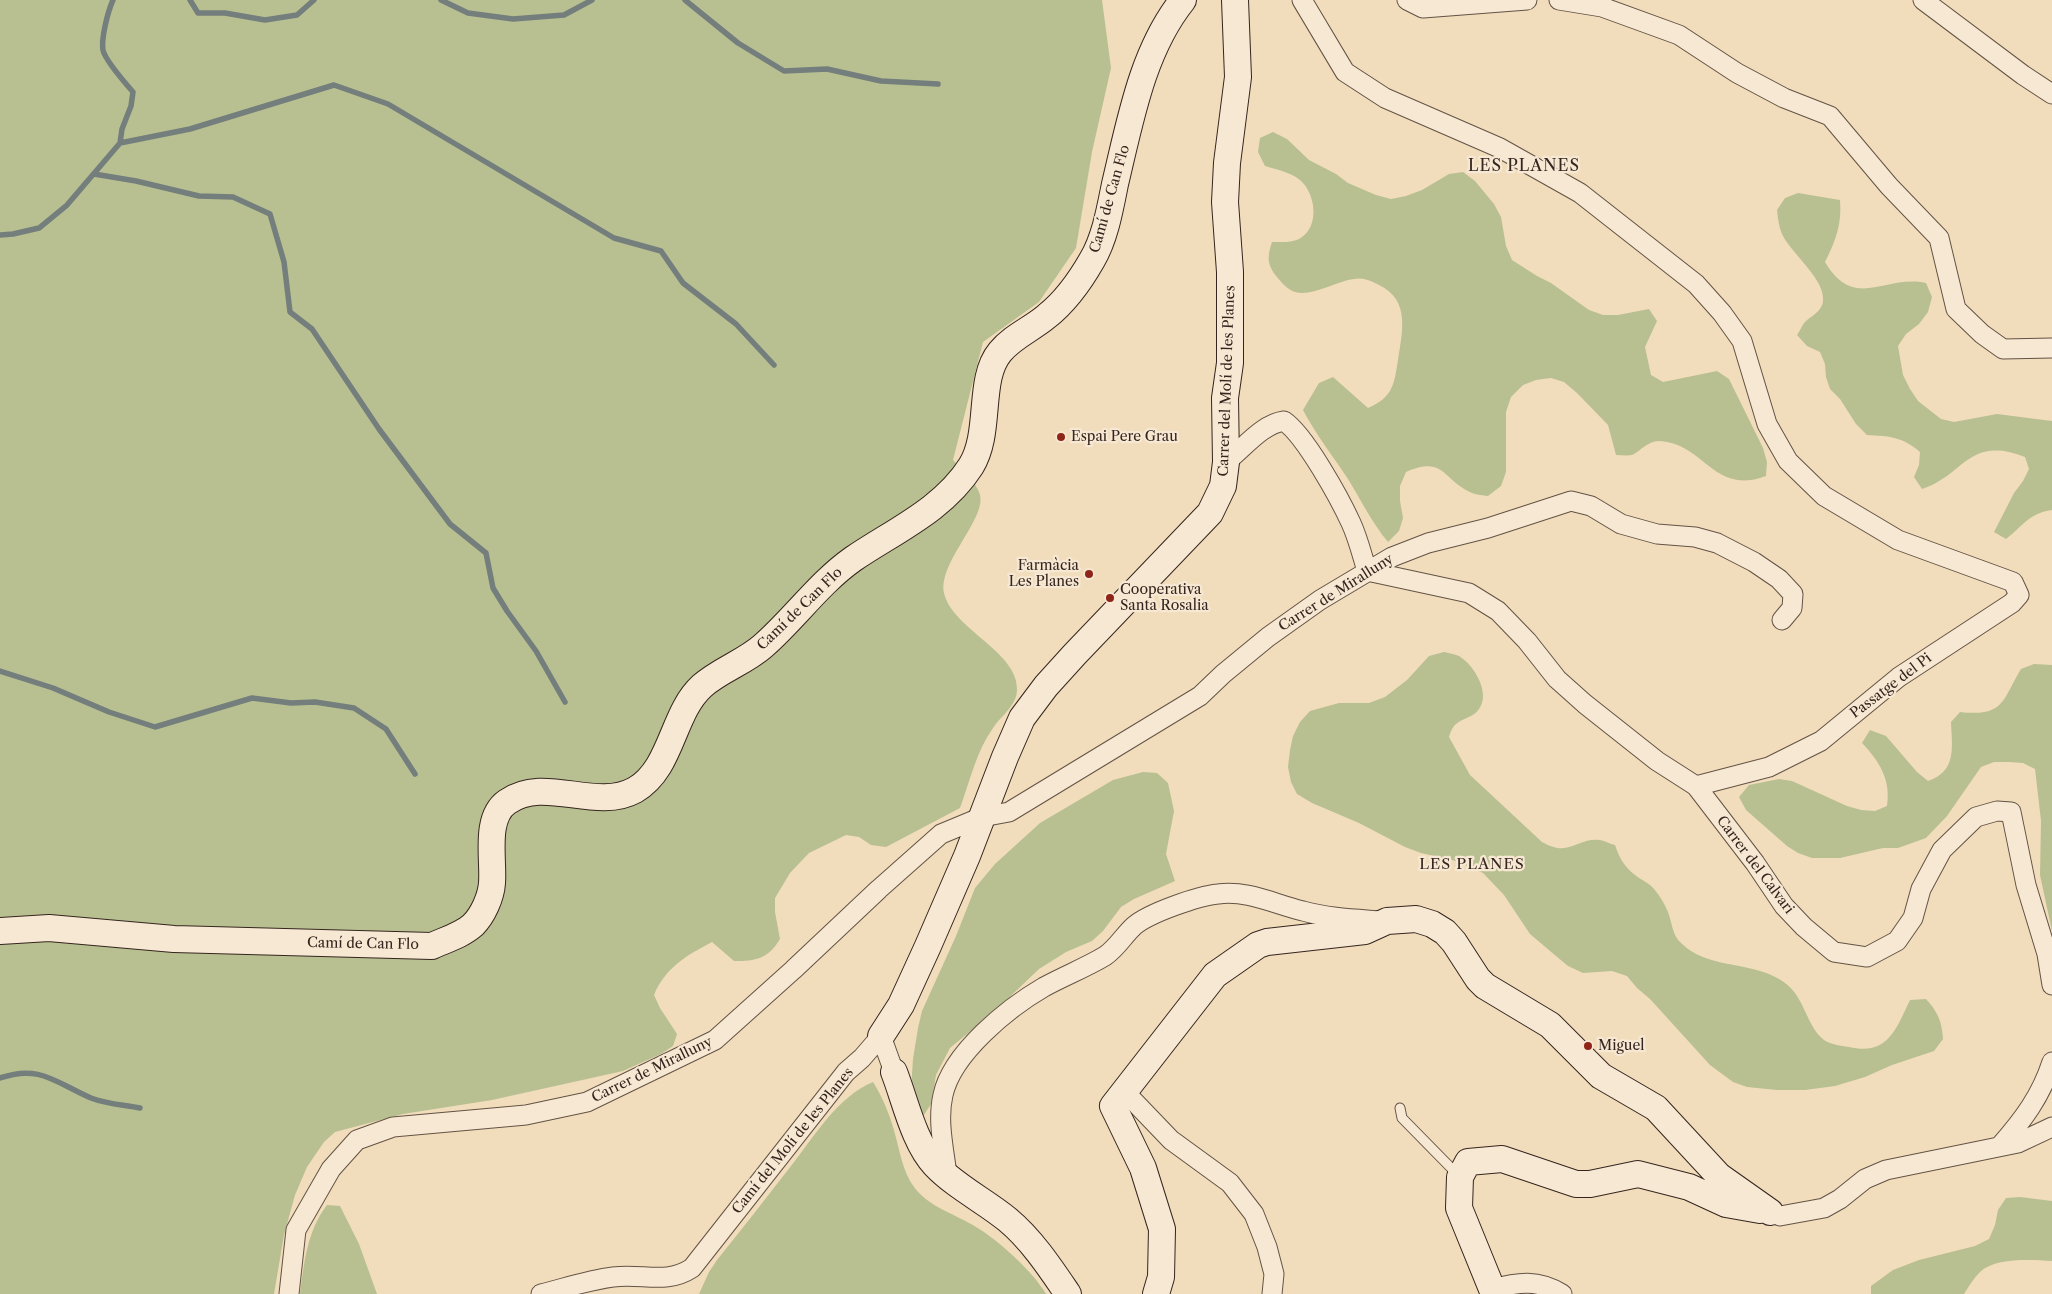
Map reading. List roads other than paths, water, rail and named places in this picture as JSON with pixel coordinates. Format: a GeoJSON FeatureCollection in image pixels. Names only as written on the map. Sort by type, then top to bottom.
{"type":"FeatureCollection","features":[{"type":"Feature","properties":{"kind":"street","name":"Camí de Can Flo"},"geometry":{"type":"LineString","coordinates":[[0,932],[49,928],[174,939],[432,946],[458,934],[473,924],[486,905],[492,885],[491,850],[494,820],[504,803],[526,793],[548,792],[599,798],[634,791],[649,780],[668,748],[686,708],[700,687],[732,665],[759,650],[852,560],[909,525],[940,501],[972,464],[984,426],[989,377],[993,363],[1008,344],[1047,317],[1078,283],[1097,253],[1108,216],[1127,135],[1151,56],[1168,20],[1183,0]]}},
{"type":"Feature","properties":{"kind":"street","name":"Carrer del Molí de les Planes"},"geometry":{"type":"LineString","coordinates":[[987,816],[1022,718],[1046,686],[1075,654],[1210,513],[1223,486],[1226,462],[1226,398],[1230,363],[1230,272],[1225,202],[1227,163],[1238,77],[1236,0]]}},
{"type":"Feature","properties":{"kind":"street","name":"Passatge del Pi"},"geometry":{"type":"LineString","coordinates":[[1302,0],[1345,72],[1384,98],[1500,148],[1580,193],[1696,284],[1742,341],[1767,424],[1788,461],[1824,496],[1898,540],[2013,582],[2019,595],[2012,603],[1900,677],[1821,741],[1769,766],[1696,786]]}},
{"type":"Feature","properties":{"kind":"street"},"geometry":{"type":"LineString","coordinates":[[1407,0],[1423,8],[1527,0]]}},
{"type":"Feature","properties":{"kind":"street"},"geometry":{"type":"LineString","coordinates":[[1559,0],[1602,7],[1678,35],[1737,73],[1784,98],[1830,116],[1889,186],[1938,238],[1956,309],[1982,334],[2003,349],[2052,348]]}},
{"type":"Feature","properties":{"kind":"street"},"geometry":{"type":"LineString","coordinates":[[1924,0],[2023,75],[2052,94]]}},
{"type":"Feature","properties":{"kind":"street"},"geometry":{"type":"LineString","coordinates":[[1226,462],[1242,450],[1264,428],[1275,422],[1284,422],[1291,426],[1312,454],[1351,523],[1367,571],[1470,593],[1498,611],[1557,679],[1585,704],[1657,761],[1696,786]]}},
{"type":"Feature","properties":{"kind":"street","name":"Carrer de Miralluny"},"geometry":{"type":"LineString","coordinates":[[289,1294],[296,1230],[331,1169],[357,1140],[393,1128],[526,1115],[587,1102],[715,1040],[941,834],[987,816],[1009,812],[1200,696],[1223,674],[1268,637],[1320,600],[1392,557],[1428,544],[1488,528],[1571,501],[1592,506],[1621,524],[1657,534],[1695,536],[1718,543],[1754,562],[1779,580],[1793,594],[1792,608],[1782,620]]}},
{"type":"Feature","properties":{"kind":"street","name":"Carrer del Calvari"},"geometry":{"type":"LineString","coordinates":[[1696,786],[1755,863],[1784,906],[1804,927],[1834,952],[1867,957],[1897,941],[1913,918],[1921,889],[1942,850],[1954,837],[1976,817],[1997,811],[2011,812],[2026,885],[2047,954],[2052,985]]}},
{"type":"Feature","properties":{"kind":"street","name":"Camí del Molí de les Planes"},"geometry":{"type":"LineString","coordinates":[[541,1294],[612,1277],[669,1278],[682,1275],[692,1268],[846,1072],[862,1058],[881,1036],[905,996],[987,816]]}},
{"type":"Feature","properties":{"kind":"street"},"geometry":{"type":"LineString","coordinates":[[947,1175],[941,1122],[942,1096],[946,1084],[962,1058],[990,1028],[1044,987],[1107,954],[1142,920],[1202,898],[1216,894],[1232,893],[1248,895],[1319,915],[1387,921],[1416,919],[1432,924],[1445,932],[1454,942],[1484,986],[1550,1024],[1601,1076],[1656,1108],[1719,1176],[1770,1212]]}},
{"type":"Feature","properties":{"kind":"street"},"geometry":{"type":"LineString","coordinates":[[1156,1294],[1161,1277],[1162,1229],[1143,1168],[1113,1106],[1215,975],[1258,945],[1267,942],[1365,931],[1387,921]]}},
{"type":"Feature","properties":{"kind":"street"},"geometry":{"type":"LineString","coordinates":[[881,1036],[915,1133],[934,1165],[1010,1221],[1044,1260],[1068,1294]]}},
{"type":"Feature","properties":{"kind":"street"},"geometry":{"type":"LineString","coordinates":[[2000,1146],[2027,1115],[2046,1083],[2052,1062]]}},
{"type":"Feature","properties":{"kind":"street"},"geometry":{"type":"LineString","coordinates":[[1124,1091],[1171,1140],[1230,1182],[1254,1214],[1267,1246],[1274,1274],[1272,1294]]}},
{"type":"Feature","properties":{"kind":"street"},"geometry":{"type":"LineString","coordinates":[[1562,1294],[1549,1286],[1516,1282],[1493,1292],[1459,1208],[1460,1177],[1468,1162],[1502,1159],[1576,1184],[1590,1184],[1638,1174],[1689,1187],[1726,1204],[1770,1212],[1780,1216],[1824,1208],[1840,1199],[1865,1179],[1886,1170],[2018,1143],[2052,1127]]}},
{"type":"Feature","properties":{"kind":"lane"},"geometry":{"type":"LineString","coordinates":[[1400,1108],[1402,1118],[1460,1177]]}},
{"type":"Feature","properties":{"kind":"waterway"},"geometry":{"type":"LineString","coordinates":[[0,235],[39,228],[67,205],[120,143],[122,129],[131,106],[133,92],[112,66],[103,50],[105,25],[113,0]]}},
{"type":"Feature","properties":{"kind":"waterway"},"geometry":{"type":"LineString","coordinates":[[190,0],[198,13],[225,13],[265,20],[297,15],[314,0]]}},
{"type":"Feature","properties":{"kind":"waterway"},"geometry":{"type":"LineString","coordinates":[[441,0],[468,13],[513,19],[564,15],[592,0]]}},
{"type":"Feature","properties":{"kind":"waterway"},"geometry":{"type":"LineString","coordinates":[[685,0],[738,43],[784,71],[827,69],[881,81],[938,84]]}},
{"type":"Feature","properties":{"kind":"waterway"},"geometry":{"type":"LineString","coordinates":[[120,143],[190,129],[334,85],[388,104],[614,238],[661,251],[683,283],[736,324],[774,365]]}},
{"type":"Feature","properties":{"kind":"waterway"},"geometry":{"type":"LineString","coordinates":[[94,174],[136,181],[199,196],[233,197],[270,214],[284,262],[290,312],[312,329],[379,429],[450,524],[486,553],[493,588],[536,651],[565,702]]}},
{"type":"Feature","properties":{"kind":"waterway"},"geometry":{"type":"LineString","coordinates":[[0,671],[53,688],[109,712],[155,727],[252,698],[291,703],[315,702],[354,708],[386,729],[415,774]]}},
{"type":"Feature","properties":{"kind":"waterway"},"geometry":{"type":"LineString","coordinates":[[0,1078],[14,1074],[37,1074],[57,1081],[97,1100],[140,1108]]}},
{"type":"Feature","properties":{"kind":"place","name":"Espai Pere Grau"},"geometry":{"type":"Point","coordinates":[1061,437]}},
{"type":"Feature","properties":{"kind":"place","name":"Farmàcia Les Planes"},"geometry":{"type":"Point","coordinates":[1089,574]}},
{"type":"Feature","properties":{"kind":"place","name":"Cooperativa Santa Rosalia"},"geometry":{"type":"Point","coordinates":[1110,598]}},
{"type":"Feature","properties":{"kind":"place","name":"Miguel"},"geometry":{"type":"Point","coordinates":[1588,1046]}},
{"type":"Feature","properties":{"kind":"district","name":"LES PLANES"},"geometry":{"type":"Point","coordinates":[1524,166]}},
{"type":"Feature","properties":{"kind":"district","name":"LES PLANES"},"geometry":{"type":"Point","coordinates":[1472,865]}}]}
